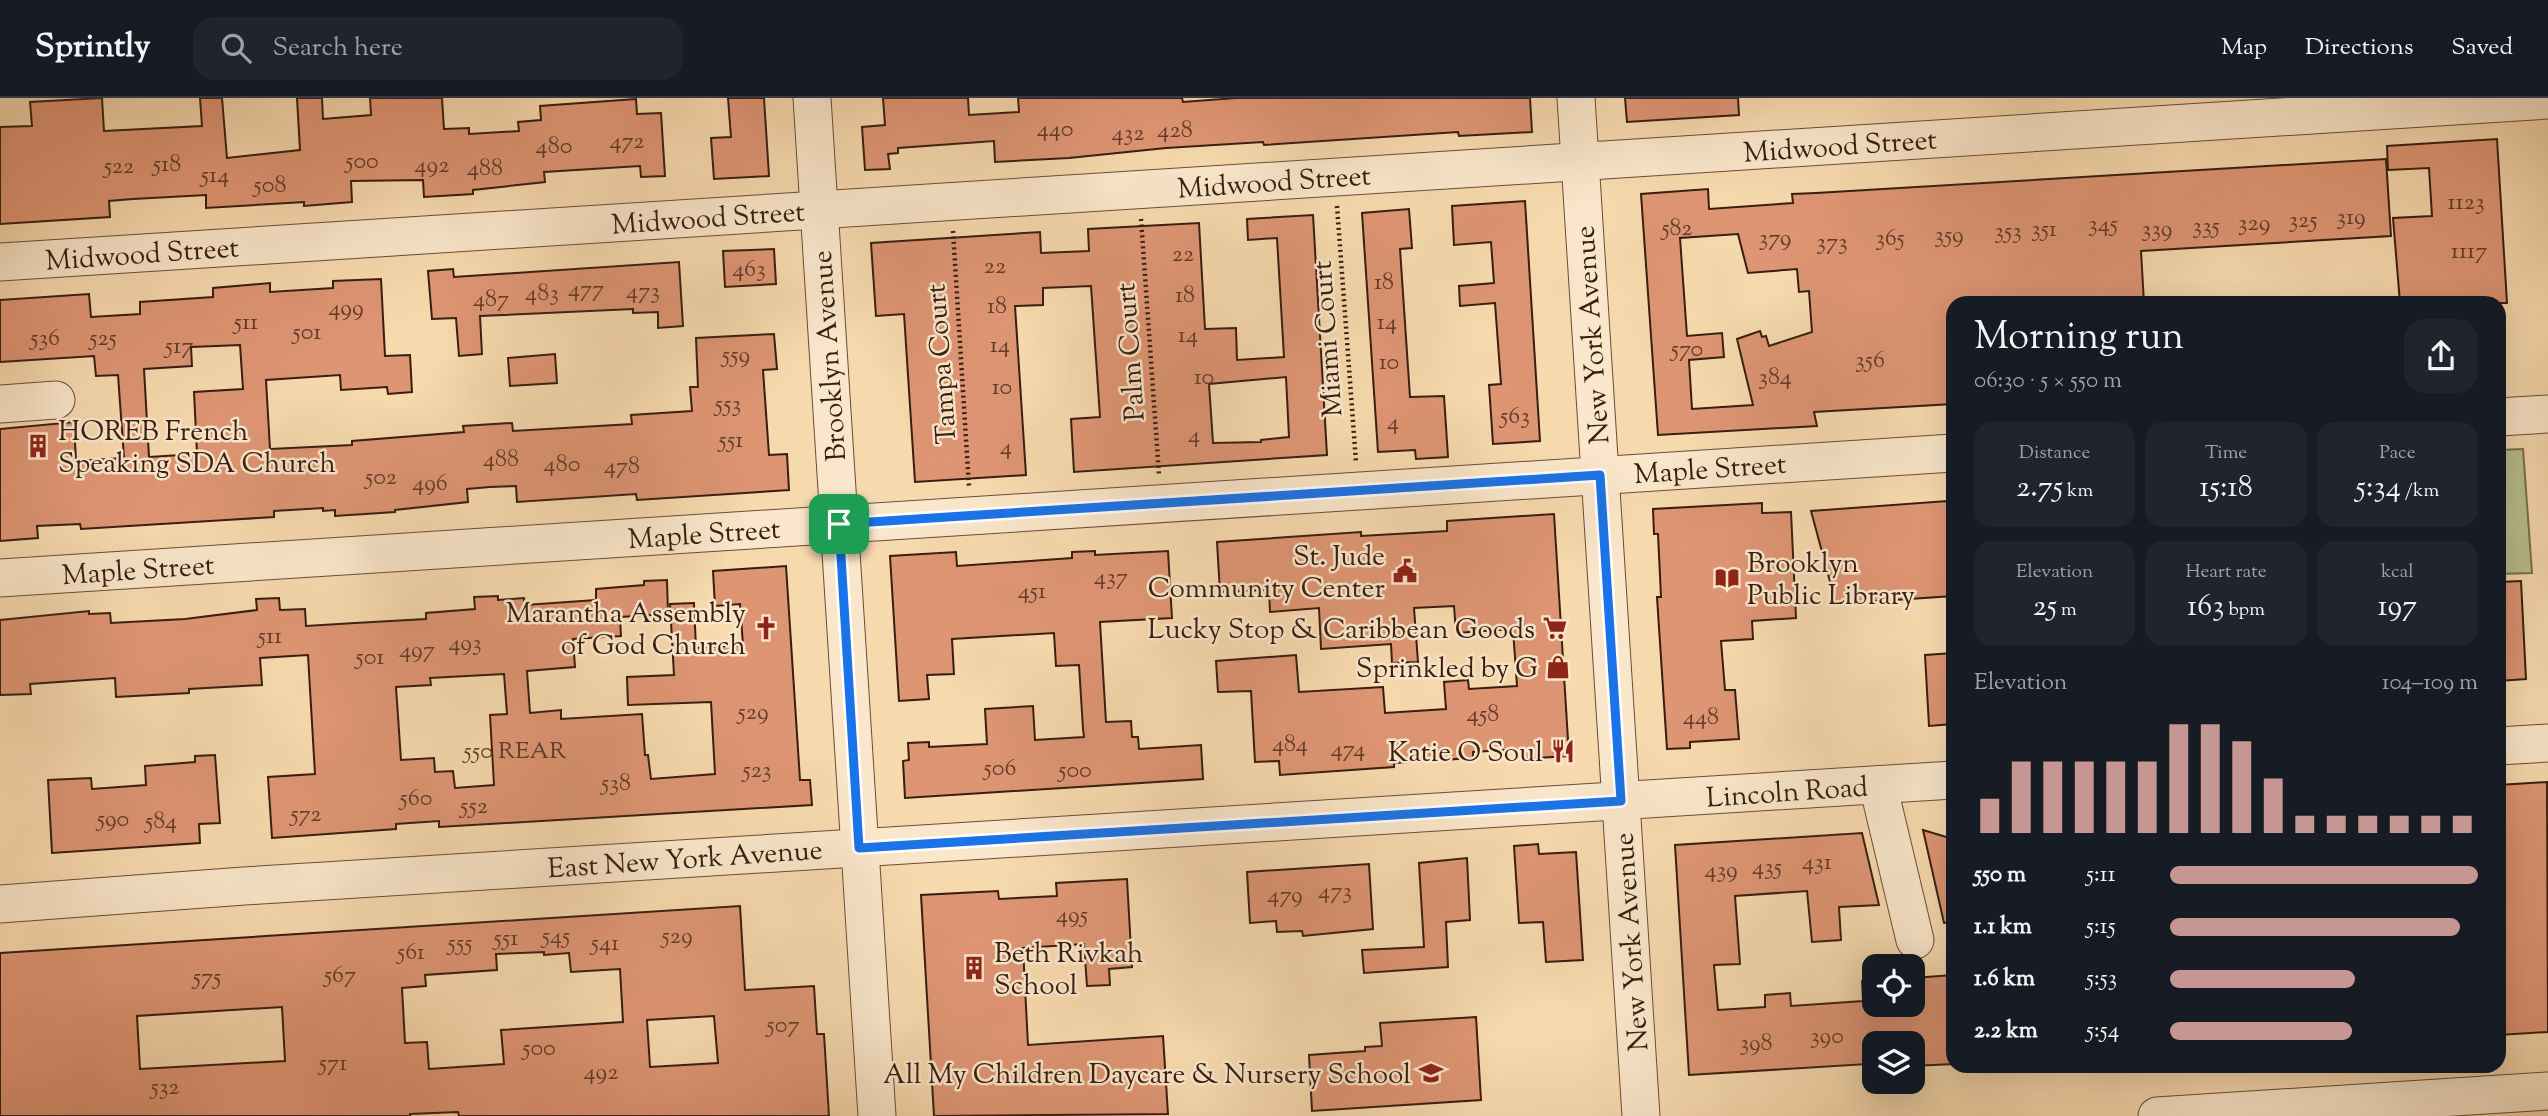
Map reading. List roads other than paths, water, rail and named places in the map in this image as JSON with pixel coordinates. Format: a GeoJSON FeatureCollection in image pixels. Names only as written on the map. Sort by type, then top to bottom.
{"type":"FeatureCollection","features":[{"type":"Feature","properties":{"kind":"street","name":"Brooklyn Avenue"},"geometry":{"type":"LineString","coordinates":[[812,98],[877,1116]]}},
{"type":"Feature","properties":{"kind":"street","name":"New York Avenue"},"geometry":{"type":"LineString","coordinates":[[1576,98],[1641,1116]]}},
{"type":"Feature","properties":{"kind":"street","name":"Midwood Street"},"geometry":{"type":"LineString","coordinates":[[0,262],[2548,100]]}},
{"type":"Feature","properties":{"kind":"street"},"geometry":{"type":"LineString","coordinates":[[0,404],[56,400]]}},
{"type":"Feature","properties":{"kind":"street"},"geometry":{"type":"LineString","coordinates":[[2506,417],[2548,414]]}},
{"type":"Feature","properties":{"kind":"street","name":"Maple Street"},"geometry":{"type":"LineString","coordinates":[[0,578],[1946,453]]}},
{"type":"Feature","properties":{"kind":"street"},"geometry":{"type":"LineString","coordinates":[[2506,746],[2548,743]]}},
{"type":"Feature","properties":{"kind":"street","name":"Lincoln Road"},"geometry":{"type":"LineString","coordinates":[[1621,801],[1946,780]]}},
{"type":"Feature","properties":{"kind":"street"},"geometry":{"type":"LineString","coordinates":[[1878,785],[1915,940]]}},
{"type":"Feature","properties":{"kind":"street","name":"East New York Avenue"},"geometry":{"type":"LineString","coordinates":[[0,904],[244,886],[1621,801]]}},
{"type":"Feature","properties":{"kind":"street"},"geometry":{"type":"LineString","coordinates":[[2157,1116],[2454,1107],[2548,1091]]}},
{"type":"Feature","properties":{"kind":"place","name":"HOREB French Speaking SDA Church"},"geometry":{"type":"Point","coordinates":[38,446]}},
{"type":"Feature","properties":{"kind":"place","name":"St. Jude Community Center"},"geometry":{"type":"Point","coordinates":[1405,571]}},
{"type":"Feature","properties":{"kind":"place","name":"Brooklyn Public Library"},"geometry":{"type":"Point","coordinates":[1727,578]}},
{"type":"Feature","properties":{"kind":"place","name":"Marantha Assembly of God Church"},"geometry":{"type":"Point","coordinates":[766,628]}},
{"type":"Feature","properties":{"kind":"place","name":"Lucky Stop & Caribbean Goods"},"geometry":{"type":"Point","coordinates":[1555,628]}},
{"type":"Feature","properties":{"kind":"place","name":"Sprinkled by G"},"geometry":{"type":"Point","coordinates":[1558,667]}},
{"type":"Feature","properties":{"kind":"place","name":"Katie O Soul"},"geometry":{"type":"Point","coordinates":[1563,751]}},
{"type":"Feature","properties":{"kind":"place","name":"Beth Rivkah School"},"geometry":{"type":"Point","coordinates":[974,968]}},
{"type":"Feature","properties":{"kind":"place","name":"All My Children Daycare & Nursery School"},"geometry":{"type":"Point","coordinates":[1431,1073]}}]}
